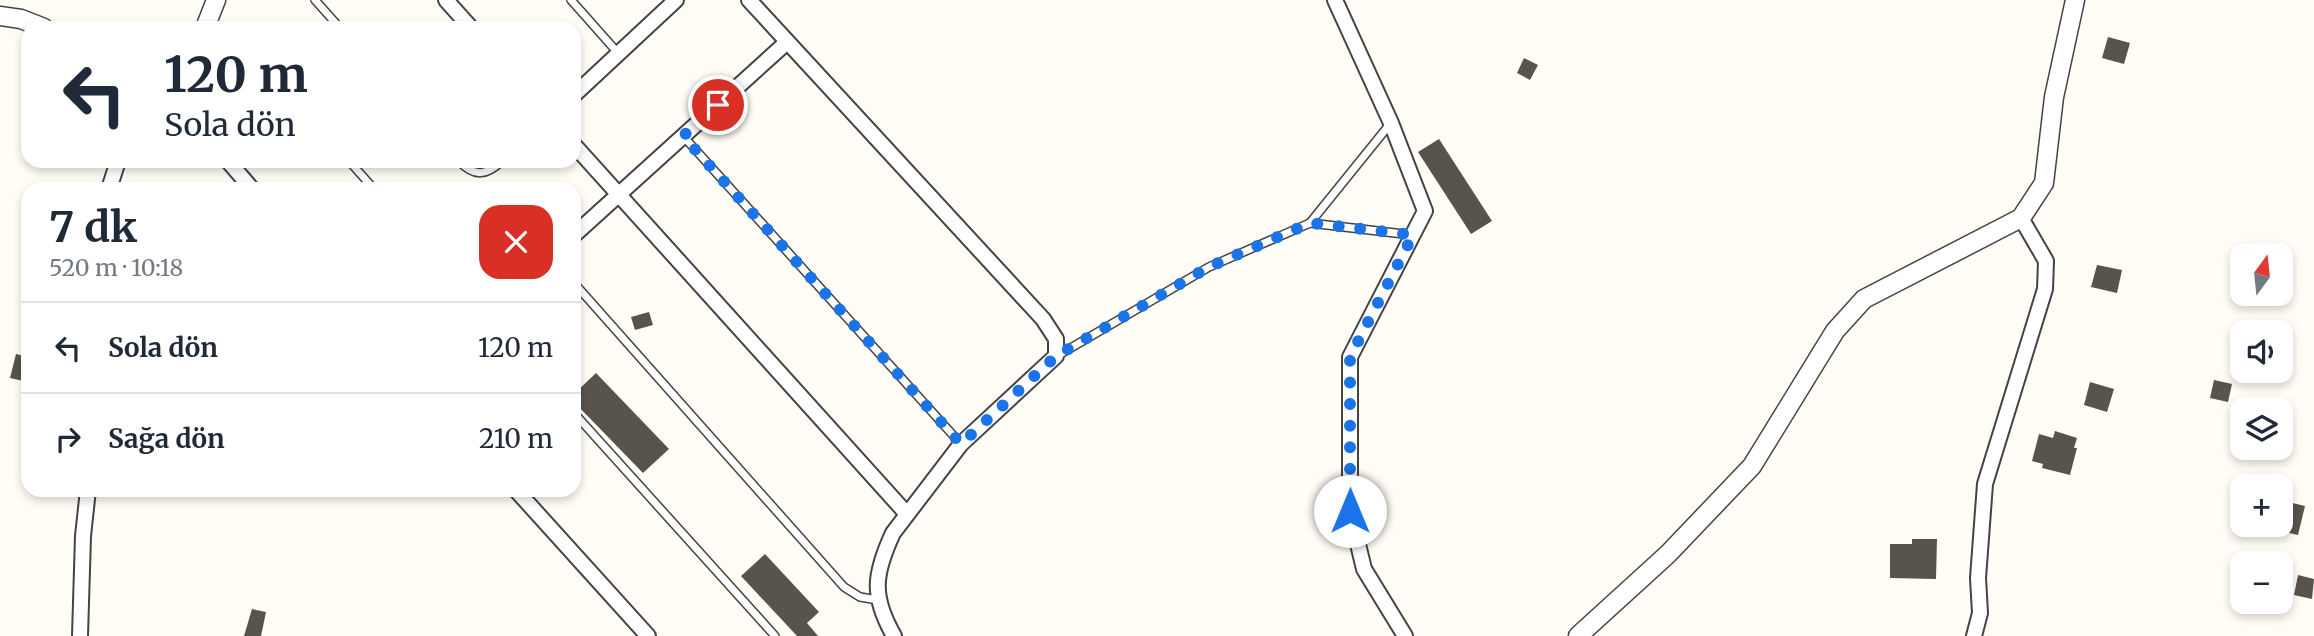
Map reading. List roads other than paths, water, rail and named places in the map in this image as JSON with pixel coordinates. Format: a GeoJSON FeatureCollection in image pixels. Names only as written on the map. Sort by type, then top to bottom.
{"type":"FeatureCollection","features":[{"type":"Feature","properties":{"kind":"street"},"geometry":{"type":"LineString","coordinates":[[208,21],[216,0]]}},
{"type":"Feature","properties":{"kind":"street"},"geometry":{"type":"LineString","coordinates":[[446,0],[465,21]]}},
{"type":"Feature","properties":{"kind":"street"},"geometry":{"type":"LineString","coordinates":[[581,88],[676,0]]}},
{"type":"Feature","properties":{"kind":"street"},"geometry":{"type":"LineString","coordinates":[[750,0],[1051,328],[1056,339],[1056,356],[961,444],[906,513],[885,549],[876,585],[883,617],[894,636]]}},
{"type":"Feature","properties":{"kind":"street"},"geometry":{"type":"LineString","coordinates":[[1335,0],[1391,122],[1425,211],[1350,357],[1350,511],[1364,569],[1405,636]]}},
{"type":"Feature","properties":{"kind":"street"},"geometry":{"type":"LineString","coordinates":[[1578,636],[1668,554],[1752,466],[1835,331],[1864,299],[2021,218],[2044,183],[2053,97],[2075,0]]}},
{"type":"Feature","properties":{"kind":"street"},"geometry":{"type":"LineString","coordinates":[[0,16],[25,21]]}},
{"type":"Feature","properties":{"kind":"street"},"geometry":{"type":"LineString","coordinates":[[581,229],[787,42]]}},
{"type":"Feature","properties":{"kind":"street"},"geometry":{"type":"LineString","coordinates":[[581,153],[906,513]]}},
{"type":"Feature","properties":{"kind":"street"},"geometry":{"type":"LineString","coordinates":[[234,168],[246,182]]}},
{"type":"Feature","properties":{"kind":"street"},"geometry":{"type":"LineString","coordinates":[[1974,636],[1980,613],[1978,578],[1985,484],[2045,289],[2046,261],[2021,218]]}},
{"type":"Feature","properties":{"kind":"street"},"geometry":{"type":"LineString","coordinates":[[80,636],[83,536],[87,497]]}},
{"type":"Feature","properties":{"kind":"street"},"geometry":{"type":"LineString","coordinates":[[522,497],[648,636]]}},
{"type":"Feature","properties":{"kind":"lane"},"geometry":{"type":"LineString","coordinates":[[315,0],[334,21]]}},
{"type":"Feature","properties":{"kind":"lane"},"geometry":{"type":"LineString","coordinates":[[571,0],[619,53]]}},
{"type":"Feature","properties":{"kind":"lane"},"geometry":{"type":"LineString","coordinates":[[1056,356],[1209,267],[1310,223],[1391,122]]}},
{"type":"Feature","properties":{"kind":"lane"},"geometry":{"type":"LineString","coordinates":[[683,136],[961,444]]}},
{"type":"Feature","properties":{"kind":"lane"},"geometry":{"type":"LineString","coordinates":[[355,168],[368,182]]}},
{"type":"Feature","properties":{"kind":"lane"},"geometry":{"type":"LineString","coordinates":[[468,168],[484,173],[495,168]]}},
{"type":"Feature","properties":{"kind":"lane"},"geometry":{"type":"LineString","coordinates":[[1310,223],[1413,235]]}},
{"type":"Feature","properties":{"kind":"lane"},"geometry":{"type":"LineString","coordinates":[[581,290],[844,587],[860,597],[878,600]]}},
{"type":"Feature","properties":{"kind":"lane"},"geometry":{"type":"LineString","coordinates":[[581,421],[775,636]]}}]}
